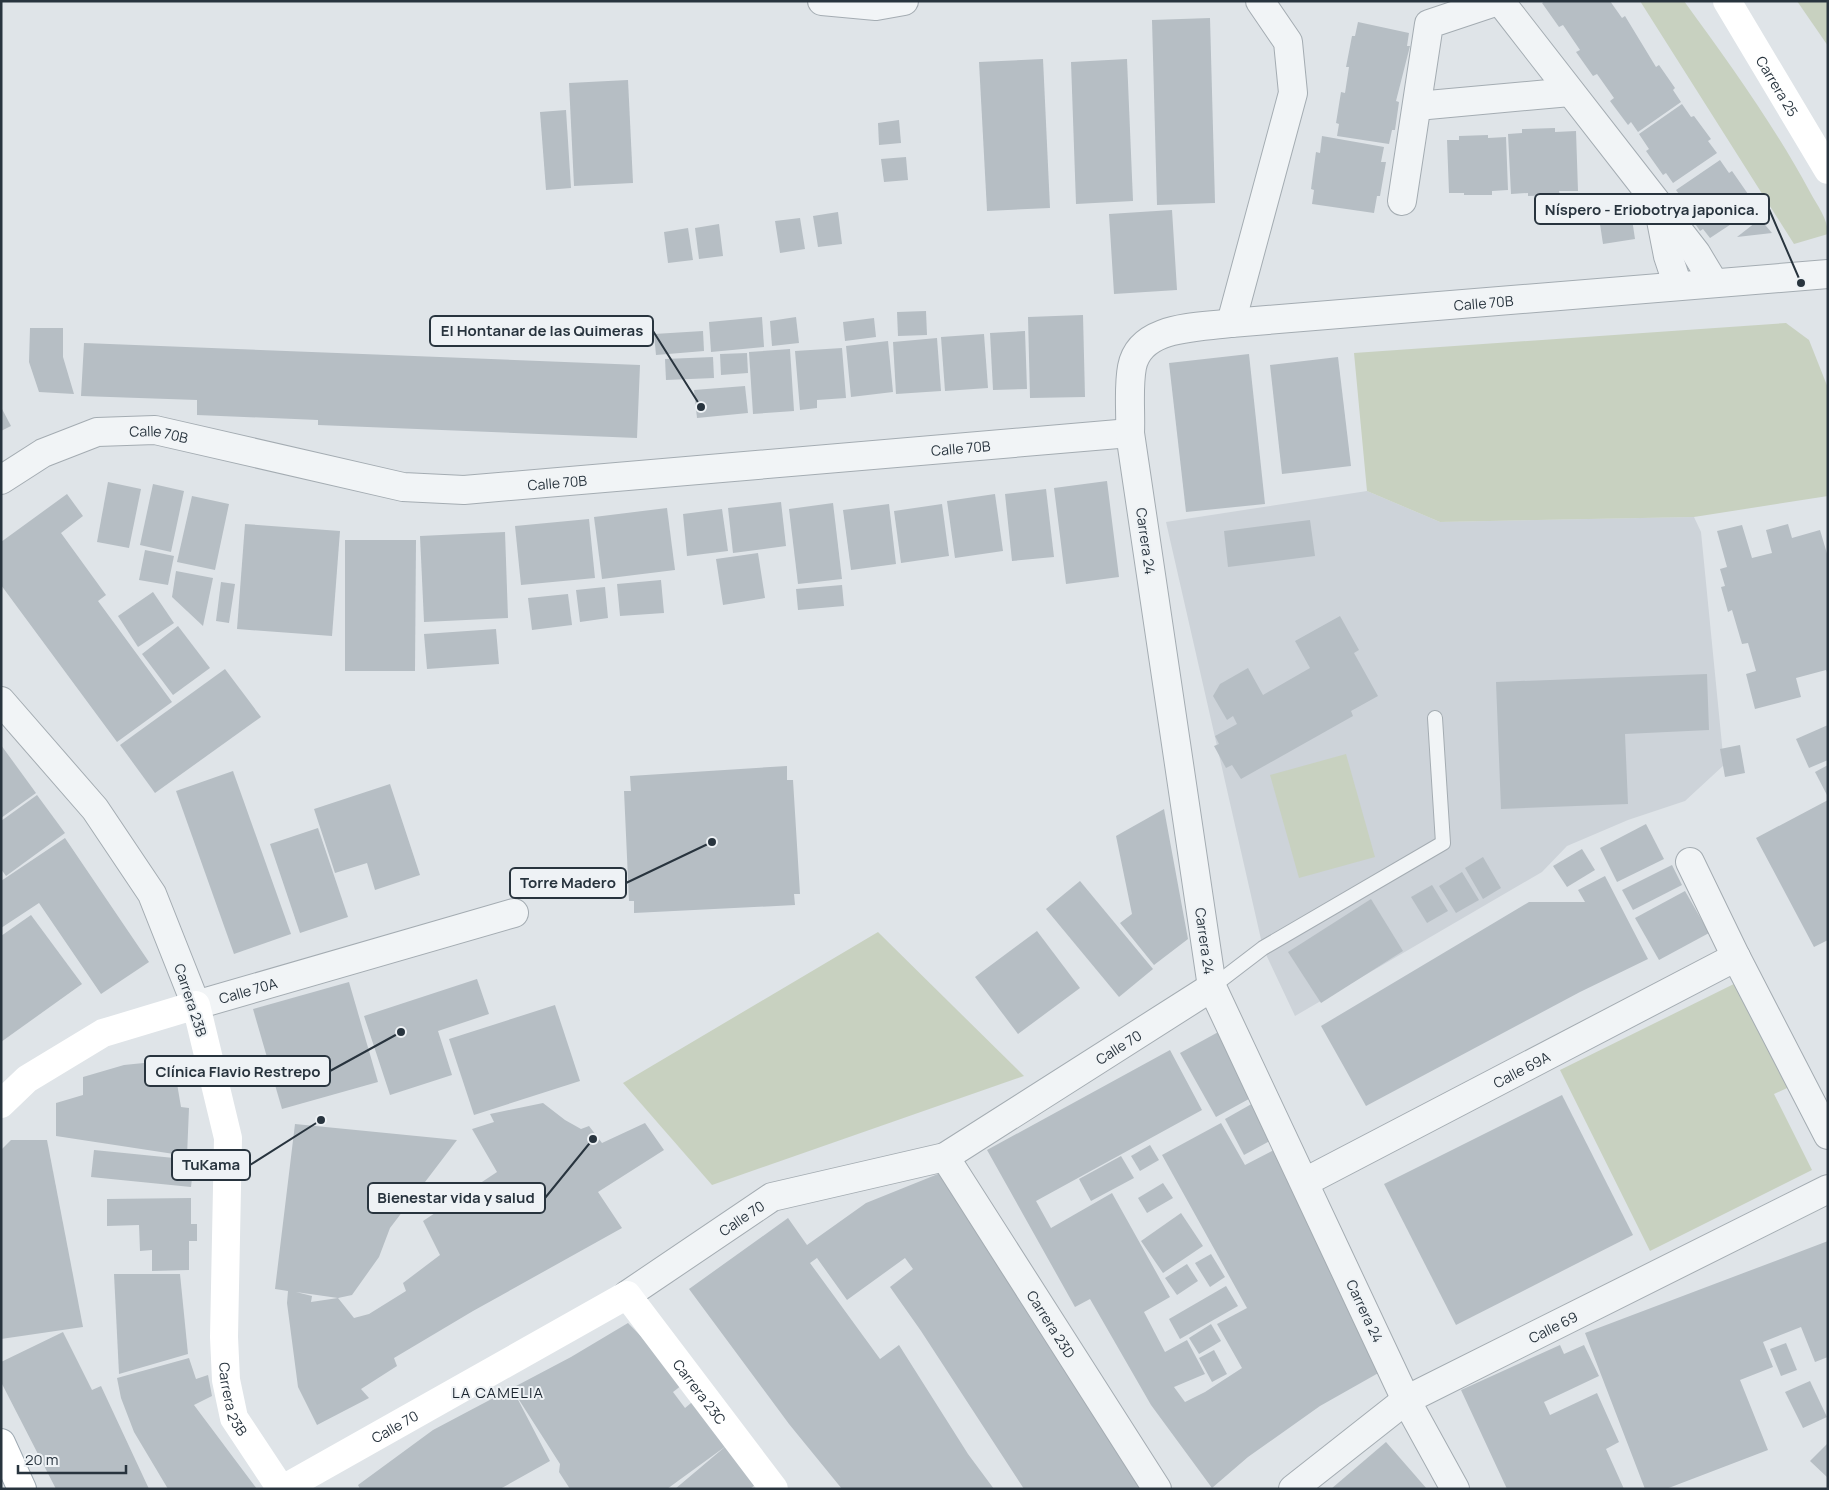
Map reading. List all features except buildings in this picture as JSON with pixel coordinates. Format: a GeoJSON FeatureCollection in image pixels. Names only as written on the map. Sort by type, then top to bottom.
{"type":"FeatureCollection","features":[{"type":"Feature","properties":{"kind":"street"},"geometry":{"type":"LineString","coordinates":[[822,1],[876,6],[904,1]]}},
{"type":"Feature","properties":{"kind":"street"},"geometry":{"type":"LineString","coordinates":[[1231,323],[1293,93],[1288,42],[1260,1]]}},
{"type":"Feature","properties":{"kind":"street"},"geometry":{"type":"LineString","coordinates":[[1402,200],[1429,24],[1499,1],[1696,253],[1714,283]]}},
{"type":"Feature","properties":{"kind":"street","name":"Carrera 25"},"geometry":{"type":"LineString","coordinates":[[1726,1],[1828,170]]}},
{"type":"Feature","properties":{"kind":"street"},"geometry":{"type":"LineString","coordinates":[[1417,106],[1570,92]]}},
{"type":"Feature","properties":{"kind":"street"},"geometry":{"type":"LineString","coordinates":[[1658,204],[1668,256],[1678,286]]}},
{"type":"Feature","properties":{"kind":"street","name":"Calle 70B"},"geometry":{"type":"LineString","coordinates":[[1143,346],[1164,332],[1231,323],[1828,274]]}},
{"type":"Feature","properties":{"kind":"street","name":"Carrera 24"},"geometry":{"type":"LineString","coordinates":[[1143,346],[1132,366],[1130,433],[1212,987],[1306,1182],[1406,1400],[1455,1489]]}},
{"type":"Feature","properties":{"kind":"street","name":"Calle 70B"},"geometry":{"type":"LineString","coordinates":[[1,480],[43,453],[97,432],[155,430],[403,487],[464,490],[1130,433]]}},
{"type":"Feature","properties":{"kind":"street","name":"Carrera 23B"},"geometry":{"type":"LineString","coordinates":[[1,701],[95,809],[152,894],[196,1005],[228,1138],[224,1337],[226,1380],[234,1418],[282,1489]]}},
{"type":"Feature","properties":{"kind":"street"},"geometry":{"type":"LineString","coordinates":[[1690,862],[1736,957],[1828,1135]]}},
{"type":"Feature","properties":{"kind":"street","name":"Calle 70A"},"geometry":{"type":"LineString","coordinates":[[1,1104],[27,1079],[102,1033],[514,913]]}},
{"type":"Feature","properties":{"kind":"street","name":"Calle 69A"},"geometry":{"type":"LineString","coordinates":[[1306,1182],[1736,957]]}},
{"type":"Feature","properties":{"kind":"street","name":"Calle 70"},"geometry":{"type":"LineString","coordinates":[[282,1489],[627,1295],[772,1197],[945,1157],[1212,987]]}},
{"type":"Feature","properties":{"kind":"street","name":"Carrera 23D"},"geometry":{"type":"LineString","coordinates":[[945,1157],[1157,1489]]}},
{"type":"Feature","properties":{"kind":"street","name":"Calle 69"},"geometry":{"type":"LineString","coordinates":[[1293,1489],[1406,1400],[1828,1189]]}},
{"type":"Feature","properties":{"kind":"street","name":"Carrera 23C"},"geometry":{"type":"LineString","coordinates":[[627,1295],[774,1489]]}},
{"type":"Feature","properties":{"kind":"street"},"geometry":{"type":"LineString","coordinates":[[1,1443],[22,1489]]}},
{"type":"Feature","properties":{"kind":"lane"},"geometry":{"type":"LineString","coordinates":[[1212,987],[1263,948],[1443,843],[1435,718]]}},
{"type":"Feature","properties":{"kind":"shaded area"},"geometry":{"type":"Polygon","coordinates":[[[1367,491],[1440,522],[1694,517],[1701,532],[1724,765],[1685,801],[1628,820],[1567,846],[1542,872],[1295,1016],[1263,948],[1166,522],[1367,491]]]}},
{"type":"Feature","properties":{"kind":"green space"},"geometry":{"type":"Polygon","coordinates":[[[1640,1],[1684,1],[1766,118],[1822,212],[1828,228],[1828,234],[1794,244],[1640,1]]]}},
{"type":"Feature","properties":{"kind":"green space"},"geometry":{"type":"Polygon","coordinates":[[[1797,1],[1828,1],[1828,46],[1797,1]]]}},
{"type":"Feature","properties":{"kind":"green space"},"geometry":{"type":"Polygon","coordinates":[[[1786,323],[1809,340],[1828,388],[1828,496],[1694,517],[1440,522],[1367,491],[1354,353],[1786,323]]]}},
{"type":"Feature","properties":{"kind":"green space"},"geometry":{"type":"Polygon","coordinates":[[[1346,754],[1375,857],[1299,878],[1270,775],[1346,754]]]}},
{"type":"Feature","properties":{"kind":"green space"},"geometry":{"type":"Polygon","coordinates":[[[878,932],[1024,1076],[712,1185],[623,1083],[878,932]]]}},
{"type":"Feature","properties":{"kind":"green space"},"geometry":{"type":"Polygon","coordinates":[[[1748,977],[1800,1082],[1774,1094],[1812,1170],[1650,1251],[1560,1070],[1748,977]]]}},
{"type":"Feature","properties":{"kind":"place","name":"Níspero - Eriobotrya japonica."},"geometry":{"type":"Point","coordinates":[1801,283]}},
{"type":"Feature","properties":{"kind":"place","name":"El Hontanar de las Quimeras"},"geometry":{"type":"Point","coordinates":[701,407]}},
{"type":"Feature","properties":{"kind":"place","name":"Torre Madero"},"geometry":{"type":"Point","coordinates":[712,842]}},
{"type":"Feature","properties":{"kind":"place","name":"Clínica Flavio Restrepo"},"geometry":{"type":"Point","coordinates":[401,1032]}},
{"type":"Feature","properties":{"kind":"place","name":"TuKama"},"geometry":{"type":"Point","coordinates":[321,1120]}},
{"type":"Feature","properties":{"kind":"place","name":"Bienestar vida y salud"},"geometry":{"type":"Point","coordinates":[593,1139]}},
{"type":"Feature","properties":{"kind":"district","name":"LA CAMELIA"},"geometry":{"type":"Point","coordinates":[498,1392]}}]}
